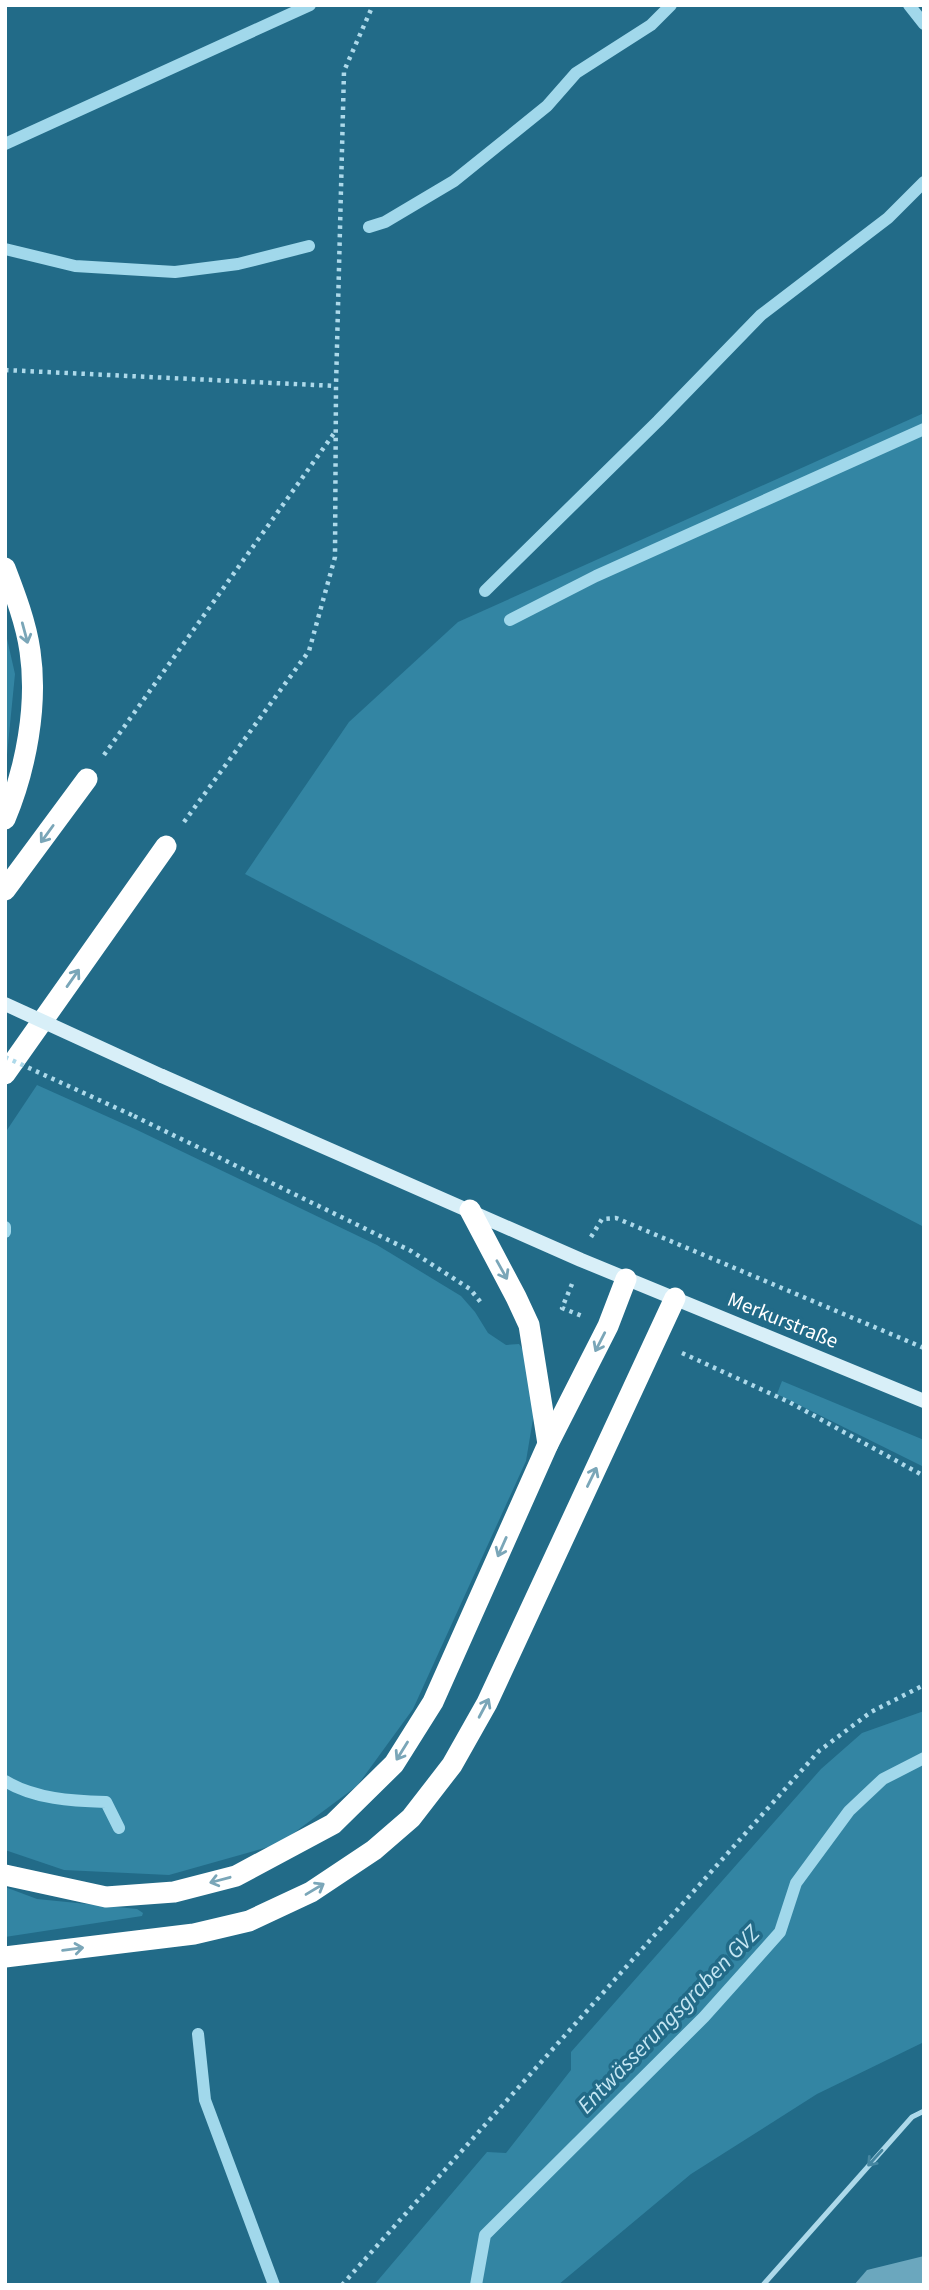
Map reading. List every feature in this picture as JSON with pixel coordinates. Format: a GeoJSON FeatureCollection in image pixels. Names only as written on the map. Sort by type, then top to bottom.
{"type":"FeatureCollection","features":[{"type":"Feature","properties":{"kind":"highway"},"geometry":{"type":"LineString","coordinates":[[5,568],[30,650],[33,711],[15,797],[5,819]]}},
{"type":"Feature","properties":{"kind":"highway"},"geometry":{"type":"LineString","coordinates":[[5,890],[87,779]]}},
{"type":"Feature","properties":{"kind":"highway"},"geometry":{"type":"LineString","coordinates":[[5,1074],[166,846]]}},
{"type":"Feature","properties":{"kind":"highway"},"geometry":{"type":"LineString","coordinates":[[470,1210],[529,1325],[548,1444]]}},
{"type":"Feature","properties":{"kind":"highway"},"geometry":{"type":"LineString","coordinates":[[5,1875],[106,1897],[174,1892],[236,1876],[333,1824],[394,1764],[433,1702],[548,1444],[608,1326],[626,1279]]}},
{"type":"Feature","properties":{"kind":"highway"},"geometry":{"type":"LineString","coordinates":[[5,1957],[194,1934],[249,1921],[312,1892],[374,1850],[411,1818],[452,1765],[487,1703],[675,1298]]}},
{"type":"Feature","properties":{"kind":"street","name":"Merkurstraße"},"geometry":{"type":"LineString","coordinates":[[5,1004],[162,1076],[626,1279],[924,1401]]}},
{"type":"Feature","properties":{"kind":"lane"},"geometry":{"type":"LineString","coordinates":[[763,2285],[912,2117],[924,2111]]}},
{"type":"Feature","properties":{"kind":"path"},"geometry":{"type":"LineString","coordinates":[[166,846],[309,651],[335,557],[336,386],[344,71],[373,5]]}},
{"type":"Feature","properties":{"kind":"path"},"geometry":{"type":"LineString","coordinates":[[5,370],[336,386]]}},
{"type":"Feature","properties":{"kind":"path"},"geometry":{"type":"LineString","coordinates":[[87,779],[336,431]]}},
{"type":"Feature","properties":{"kind":"path"},"geometry":{"type":"LineString","coordinates":[[5,1056],[411,1251],[470,1289],[486,1309]]}},
{"type":"Feature","properties":{"kind":"path"},"geometry":{"type":"LineString","coordinates":[[529,1325],[562,1308]]}},
{"type":"Feature","properties":{"kind":"path"},"geometry":{"type":"LineString","coordinates":[[789,1402],[924,1476]]}},
{"type":"Feature","properties":{"kind":"path"},"geometry":{"type":"LineString","coordinates":[[342,2285],[819,1751],[871,1712],[924,1685]]}},
{"type":"Feature","properties":{"kind":"shaded area"},"geometry":{"type":"Polygon","coordinates":[[[924,413],[924,1227],[245,874],[349,722],[458,622],[924,413]]]}},
{"type":"Feature","properties":{"kind":"shaded area"},"geometry":{"type":"Polygon","coordinates":[[[5,630],[15,674],[5,775],[5,630]]]}},
{"type":"Feature","properties":{"kind":"shaded area"},"geometry":{"type":"Polygon","coordinates":[[[37,1085],[377,1245],[461,1296],[488,1333],[506,1345],[519,1344],[528,1357],[535,1407],[526,1461],[413,1709],[357,1786],[279,1844],[169,1875],[64,1870],[5,1850],[5,1133],[37,1085]]]}},
{"type":"Feature","properties":{"kind":"shaded area"},"geometry":{"type":"Polygon","coordinates":[[[782,1381],[924,1440],[924,1467],[777,1394],[782,1381]]]}},
{"type":"Feature","properties":{"kind":"shaded area"},"geometry":{"type":"Polygon","coordinates":[[[924,1711],[924,2042],[817,2094],[691,2174],[558,2285],[374,2285],[487,2152],[506,2153],[571,2070],[571,2052],[821,1769],[862,1733],[924,1711]]]}},
{"type":"Feature","properties":{"kind":"shaded area"},"geometry":{"type":"Polygon","coordinates":[[[5,1887],[37,1899],[137,1909],[143,1913],[142,1916],[5,1937],[5,1887]]]}},
{"type":"Feature","properties":{"kind":"building"},"geometry":{"type":"Polygon","coordinates":[[[924,2256],[924,2285],[854,2285],[867,2270],[924,2256]]]}},
{"type":"Feature","properties":{"kind":"waterway"},"geometry":{"type":"LineString","coordinates":[[5,144],[310,5]]}},
{"type":"Feature","properties":{"kind":"waterway"},"geometry":{"type":"LineString","coordinates":[[369,227],[385,222],[454,181],[547,106],[576,73],[651,25],[671,5]]}},
{"type":"Feature","properties":{"kind":"waterway"},"geometry":{"type":"LineString","coordinates":[[909,5],[924,24]]}},
{"type":"Feature","properties":{"kind":"waterway"},"geometry":{"type":"LineString","coordinates":[[485,591],[658,421],[761,315],[888,218],[924,182]]}},
{"type":"Feature","properties":{"kind":"waterway"},"geometry":{"type":"LineString","coordinates":[[5,249],[75,266],[175,272],[238,264],[309,246]]}},
{"type":"Feature","properties":{"kind":"waterway"},"geometry":{"type":"LineString","coordinates":[[510,620],[596,576],[924,429]]}},
{"type":"Feature","properties":{"kind":"waterway"},"geometry":{"type":"LineString","coordinates":[[5,1227],[5,1232]]}},
{"type":"Feature","properties":{"kind":"waterway","name":"Entwässerungsgraben GVZ"},"geometry":{"type":"LineString","coordinates":[[476,2285],[485,2235],[704,2017],[780,1932],[796,1883],[849,1811],[883,1779],[924,1758]]}},
{"type":"Feature","properties":{"kind":"waterway"},"geometry":{"type":"LineString","coordinates":[[5,1781],[41,1795],[67,1800],[106,1802],[119,1828]]}},
{"type":"Feature","properties":{"kind":"waterway"},"geometry":{"type":"LineString","coordinates":[[198,2034],[205,2100],[274,2285]]}}]}
